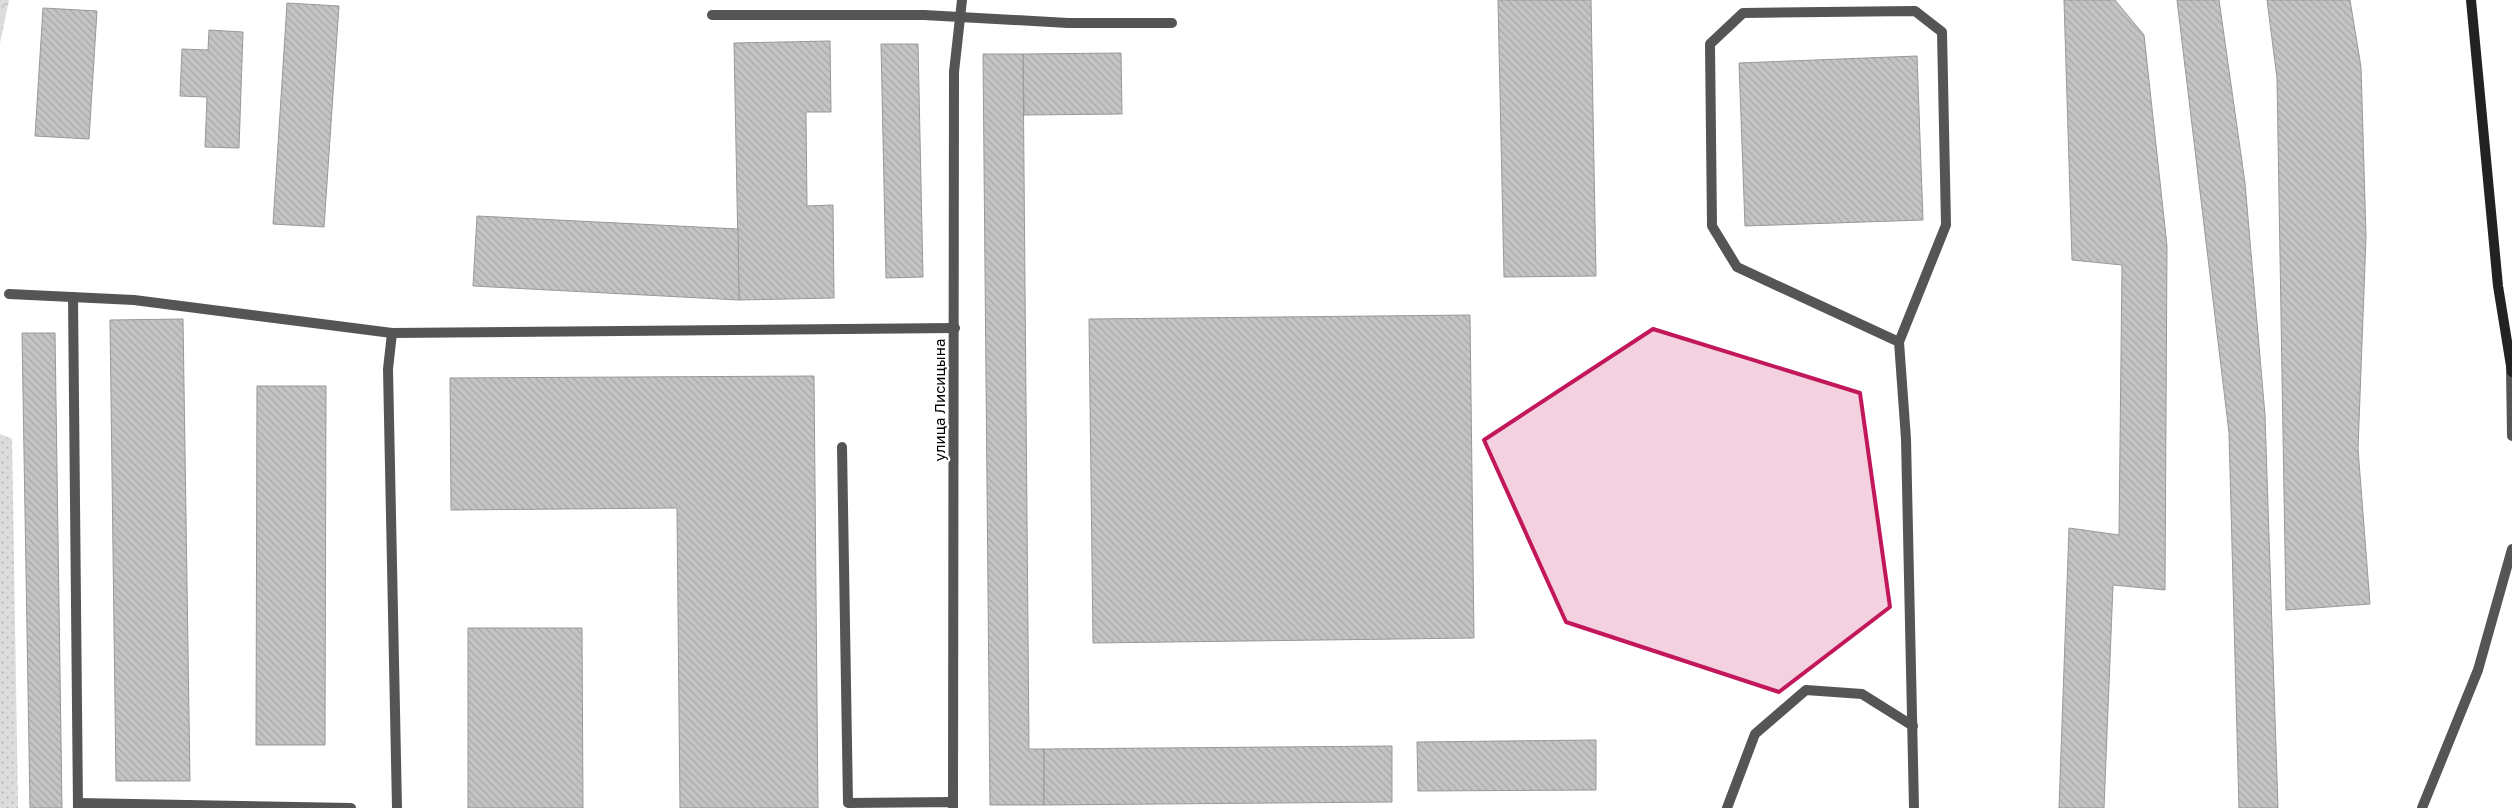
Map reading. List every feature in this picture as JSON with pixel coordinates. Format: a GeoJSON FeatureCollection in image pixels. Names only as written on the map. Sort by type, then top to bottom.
{"type":"FeatureCollection","features":[{"type":"Feature","properties":{"kind":"main road"},"geometry":{"type":"LineString","coordinates":[[2471,0],[2498,286],[2512,371]]}},
{"type":"Feature","properties":{"kind":"street","name":"улица Лисицына"},"geometry":{"type":"LineString","coordinates":[[953,805],[954,72],[962,0]]}},
{"type":"Feature","properties":{"kind":"street"},"geometry":{"type":"LineString","coordinates":[[1898,342],[1737,267],[1712,226],[1710,44],[1743,13],[1915,10],[1942,32],[1946,225],[1898,342],[1906,439],[1914,808]]}},
{"type":"Feature","properties":{"kind":"street"},"geometry":{"type":"LineString","coordinates":[[712,15],[924,15],[1068,23],[1172,22]]}},
{"type":"Feature","properties":{"kind":"street"},"geometry":{"type":"LineString","coordinates":[[9,294],[134,300],[392,333],[955,328]]}},
{"type":"Feature","properties":{"kind":"street"},"geometry":{"type":"LineString","coordinates":[[73,297],[78,806],[351,808]]}},
{"type":"Feature","properties":{"kind":"street"},"geometry":{"type":"LineString","coordinates":[[392,333],[388,369],[397,808]]}},
{"type":"Feature","properties":{"kind":"street"},"geometry":{"type":"LineString","coordinates":[[2512,371],[2512,436]]}},
{"type":"Feature","properties":{"kind":"street"},"geometry":{"type":"LineString","coordinates":[[842,447],[848,803],[953,805]]}},
{"type":"Feature","properties":{"kind":"street"},"geometry":{"type":"LineString","coordinates":[[2422,808],[2478,670],[2512,549]]}},
{"type":"Feature","properties":{"kind":"street"},"geometry":{"type":"LineString","coordinates":[[1727,808],[1755,734],[1806,690],[1862,694],[1913,726]]}},
{"type":"Feature","properties":{"kind":"highlighted area"},"geometry":{"type":"Polygon","coordinates":[[[1653,329],[1860,393],[1890,607],[1779,692],[1566,622],[1484,440],[1653,329]]]}},
{"type":"Feature","properties":{"kind":"green space"},"geometry":{"type":"Polygon","coordinates":[[[0,0],[9,0],[0,43],[0,0]]]}},
{"type":"Feature","properties":{"kind":"green space"},"geometry":{"type":"Polygon","coordinates":[[[0,434],[12,439],[18,808],[0,808],[0,434]]]}},
{"type":"Feature","properties":{"kind":"building"},"geometry":{"type":"Polygon","coordinates":[[[1498,0],[1591,0],[1596,276],[1504,277],[1498,0]]]}},
{"type":"Feature","properties":{"kind":"building"},"geometry":{"type":"Polygon","coordinates":[[[2064,0],[2115,0],[2144,35],[2167,246],[2165,590],[2113,585],[2104,808],[2059,808],[2069,528],[2119,535],[2122,265],[2072,260],[2064,0]]]}},
{"type":"Feature","properties":{"kind":"building"},"geometry":{"type":"Polygon","coordinates":[[[2177,0],[2219,0],[2245,183],[2265,415],[2278,808],[2239,808],[2229,433],[2177,0]]]}},
{"type":"Feature","properties":{"kind":"building"},"geometry":{"type":"Polygon","coordinates":[[[2267,0],[2350,0],[2361,67],[2366,237],[2358,449],[2370,604],[2286,610],[2277,78],[2267,0]]]}},
{"type":"Feature","properties":{"kind":"building"},"geometry":{"type":"Polygon","coordinates":[[[287,3],[339,6],[324,227],[273,224],[287,3]]]}},
{"type":"Feature","properties":{"kind":"building"},"geometry":{"type":"Polygon","coordinates":[[[43,8],[97,11],[89,139],[35,136],[43,8]]]}},
{"type":"Feature","properties":{"kind":"building"},"geometry":{"type":"Polygon","coordinates":[[[209,30],[243,32],[239,148],[205,147],[207,97],[180,96],[182,49],[208,50],[209,30]]]}},
{"type":"Feature","properties":{"kind":"building"},"geometry":{"type":"Polygon","coordinates":[[[830,41],[831,112],[806,112],[807,206],[833,205],[834,298],[739,300],[734,43],[830,41]]]}},
{"type":"Feature","properties":{"kind":"building"},"geometry":{"type":"Polygon","coordinates":[[[881,44],[918,44],[923,277],[886,278],[881,44]]]}},
{"type":"Feature","properties":{"kind":"building"},"geometry":{"type":"Polygon","coordinates":[[[1121,53],[1122,114],[1024,115],[1023,54],[1121,53]]]}},
{"type":"Feature","properties":{"kind":"building"},"geometry":{"type":"Polygon","coordinates":[[[983,54],[1023,54],[1029,749],[1044,749],[1044,805],[990,805],[983,54]]]}},
{"type":"Feature","properties":{"kind":"building"},"geometry":{"type":"Polygon","coordinates":[[[1917,56],[1923,220],[1745,226],[1739,63],[1917,56]]]}},
{"type":"Feature","properties":{"kind":"building"},"geometry":{"type":"Polygon","coordinates":[[[477,216],[738,229],[739,300],[473,286],[477,216]]]}},
{"type":"Feature","properties":{"kind":"building"},"geometry":{"type":"Polygon","coordinates":[[[1470,315],[1474,638],[1093,643],[1089,319],[1470,315]]]}},
{"type":"Feature","properties":{"kind":"building"},"geometry":{"type":"Polygon","coordinates":[[[183,319],[190,781],[116,781],[110,320],[183,319]]]}},
{"type":"Feature","properties":{"kind":"building"},"geometry":{"type":"Polygon","coordinates":[[[22,333],[55,333],[62,808],[30,808],[22,333]]]}},
{"type":"Feature","properties":{"kind":"building"},"geometry":{"type":"Polygon","coordinates":[[[814,376],[818,808],[680,808],[677,508],[451,510],[450,378],[814,376]]]}},
{"type":"Feature","properties":{"kind":"building"},"geometry":{"type":"Polygon","coordinates":[[[257,386],[326,386],[325,745],[256,745],[257,386]]]}},
{"type":"Feature","properties":{"kind":"building"},"geometry":{"type":"Polygon","coordinates":[[[468,628],[582,628],[583,808],[468,808],[468,628]]]}},
{"type":"Feature","properties":{"kind":"building"},"geometry":{"type":"Polygon","coordinates":[[[1596,740],[1596,790],[1418,791],[1417,742],[1596,740]]]}},
{"type":"Feature","properties":{"kind":"building"},"geometry":{"type":"Polygon","coordinates":[[[1392,746],[1392,802],[1044,805],[1044,749],[1392,746]]]}}]}
